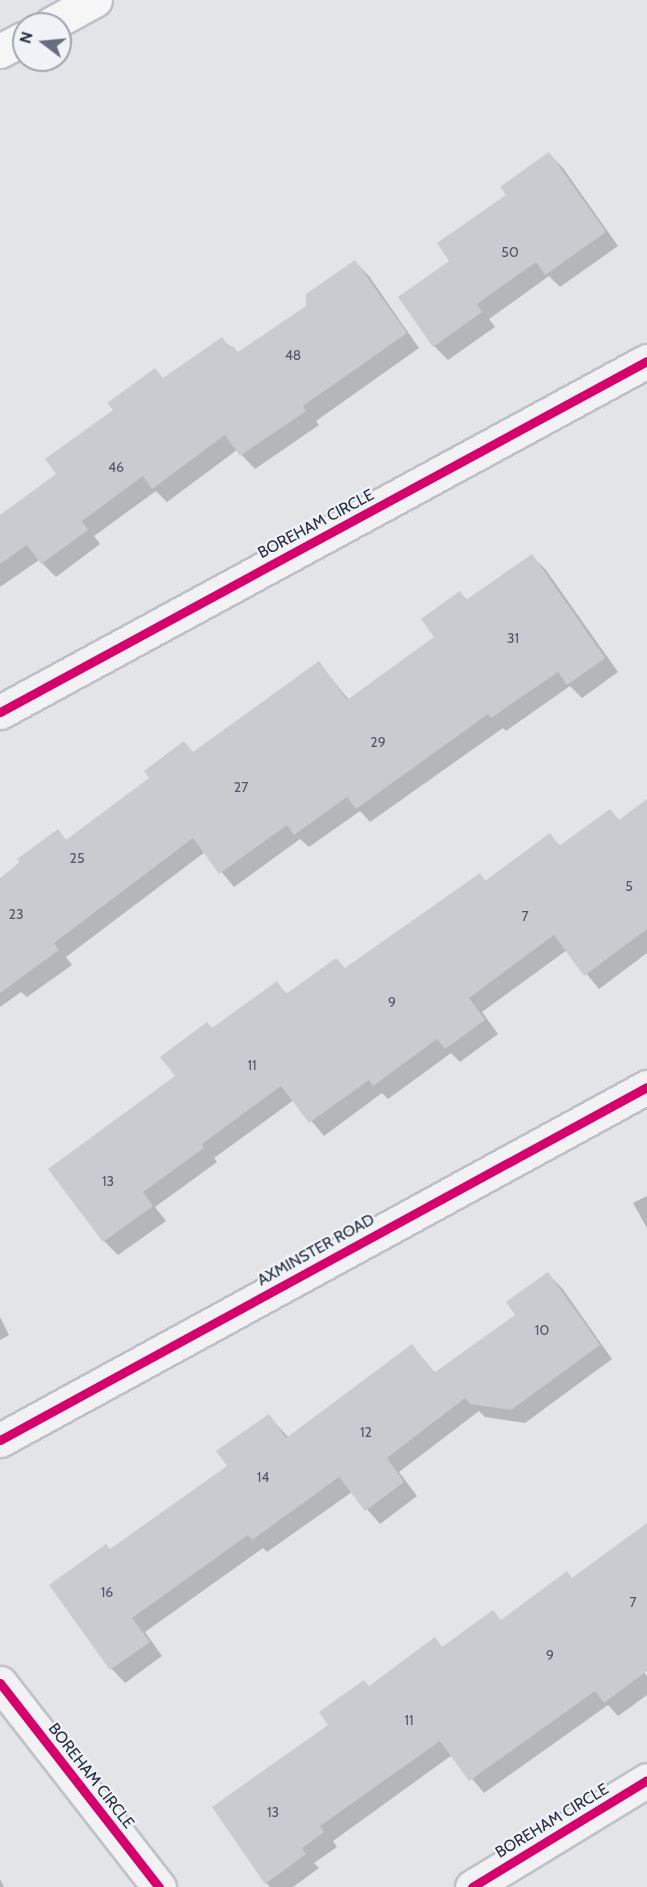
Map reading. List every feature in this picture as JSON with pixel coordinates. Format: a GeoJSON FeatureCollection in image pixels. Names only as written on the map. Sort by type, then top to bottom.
{"type":"FeatureCollection","features":[{"type":"Feature","properties":{"kind":"main road"},"geometry":{"type":"LineString","coordinates":[[72,13],[95,0]]}},
{"type":"Feature","properties":{"kind":"street","name":"BOREHAM CIRCLE"},"geometry":{"type":"LineString","coordinates":[[0,712],[647,361]]}},
{"type":"Feature","properties":{"kind":"street","name":"AXMINSTER ROAD"},"geometry":{"type":"LineString","coordinates":[[0,1440],[647,1087]]}},
{"type":"Feature","properties":{"kind":"street","name":"BOREHAM CIRCLE"},"geometry":{"type":"LineString","coordinates":[[0,1683],[159,1887]]}},
{"type":"Feature","properties":{"kind":"street","name":"BOREHAM CIRCLE"},"geometry":{"type":"LineString","coordinates":[[472,1887],[647,1780]]}},
{"type":"Feature","properties":{"kind":"building"},"geometry":{"type":"Polygon","coordinates":[[[549,152],[606,232],[545,275],[536,262],[477,304],[482,312],[433,347],[398,297],[449,261],[437,243],[506,195],[500,187],[549,152]]]}},
{"type":"Feature","properties":{"kind":"building"},"geometry":{"type":"Polygon","coordinates":[[[355,260],[407,333],[303,406],[306,411],[240,456],[225,435],[152,489],[143,476],[82,521],[88,530],[41,564],[27,545],[0,564],[0,515],[56,474],[45,459],[113,410],[107,403],[155,368],[163,378],[222,337],[230,348],[233,346],[238,352],[306,306],[306,294],[355,260]]]}},
{"type":"Feature","properties":{"kind":"building"},"geometry":{"type":"Polygon","coordinates":[[[532,554],[605,658],[567,685],[558,672],[491,718],[488,714],[356,809],[347,797],[294,835],[287,825],[219,874],[193,838],[54,943],[59,950],[0,993],[0,878],[20,863],[17,859],[58,829],[66,840],[149,778],[144,771],[184,741],[193,752],[319,661],[347,700],[434,637],[421,619],[460,591],[466,600],[532,554]]]}},
{"type":"Feature","properties":{"kind":"building"},"geometry":{"type":"Polygon","coordinates":[[[647,799],[647,929],[584,976],[554,935],[469,998],[485,1020],[445,1049],[437,1039],[373,1086],[369,1080],[309,1123],[281,1086],[202,1144],[204,1148],[143,1192],[153,1206],[103,1242],[48,1169],[175,1076],[160,1057],[207,1022],[212,1028],[277,981],[286,994],[336,958],[345,968],[480,873],[485,881],[550,833],[559,846],[610,809],[619,820],[647,799]]]}},
{"type":"Feature","properties":{"kind":"building"},"geometry":{"type":"Polygon","coordinates":[[[548,1272],[600,1345],[511,1410],[470,1404],[465,1398],[387,1458],[404,1482],[365,1511],[339,1477],[252,1540],[248,1535],[132,1618],[150,1642],[110,1670],[49,1585],[106,1544],[110,1549],[227,1466],[216,1451],[269,1414],[286,1438],[412,1344],[434,1373],[515,1315],[506,1302],[548,1272]]]}},
{"type":"Feature","properties":{"kind":"building"},"geometry":{"type":"Polygon","coordinates":[[[647,1523],[647,1671],[604,1703],[595,1691],[469,1781],[440,1741],[320,1826],[324,1832],[302,1848],[306,1854],[265,1884],[212,1807],[328,1725],[319,1712],[364,1680],[369,1686],[435,1637],[442,1647],[493,1610],[501,1620],[567,1571],[572,1578],[647,1523]]]}},
{"type":"Feature","properties":{"kind":"cycle path"},"geometry":{"type":"LineString","coordinates":[[0,712],[647,361]]}},
{"type":"Feature","properties":{"kind":"cycle path"},"geometry":{"type":"LineString","coordinates":[[0,1440],[647,1087]]}},
{"type":"Feature","properties":{"kind":"cycle path"},"geometry":{"type":"LineString","coordinates":[[0,1683],[159,1887]]}},
{"type":"Feature","properties":{"kind":"cycle path"},"geometry":{"type":"LineString","coordinates":[[472,1887],[647,1780]]}}]}
